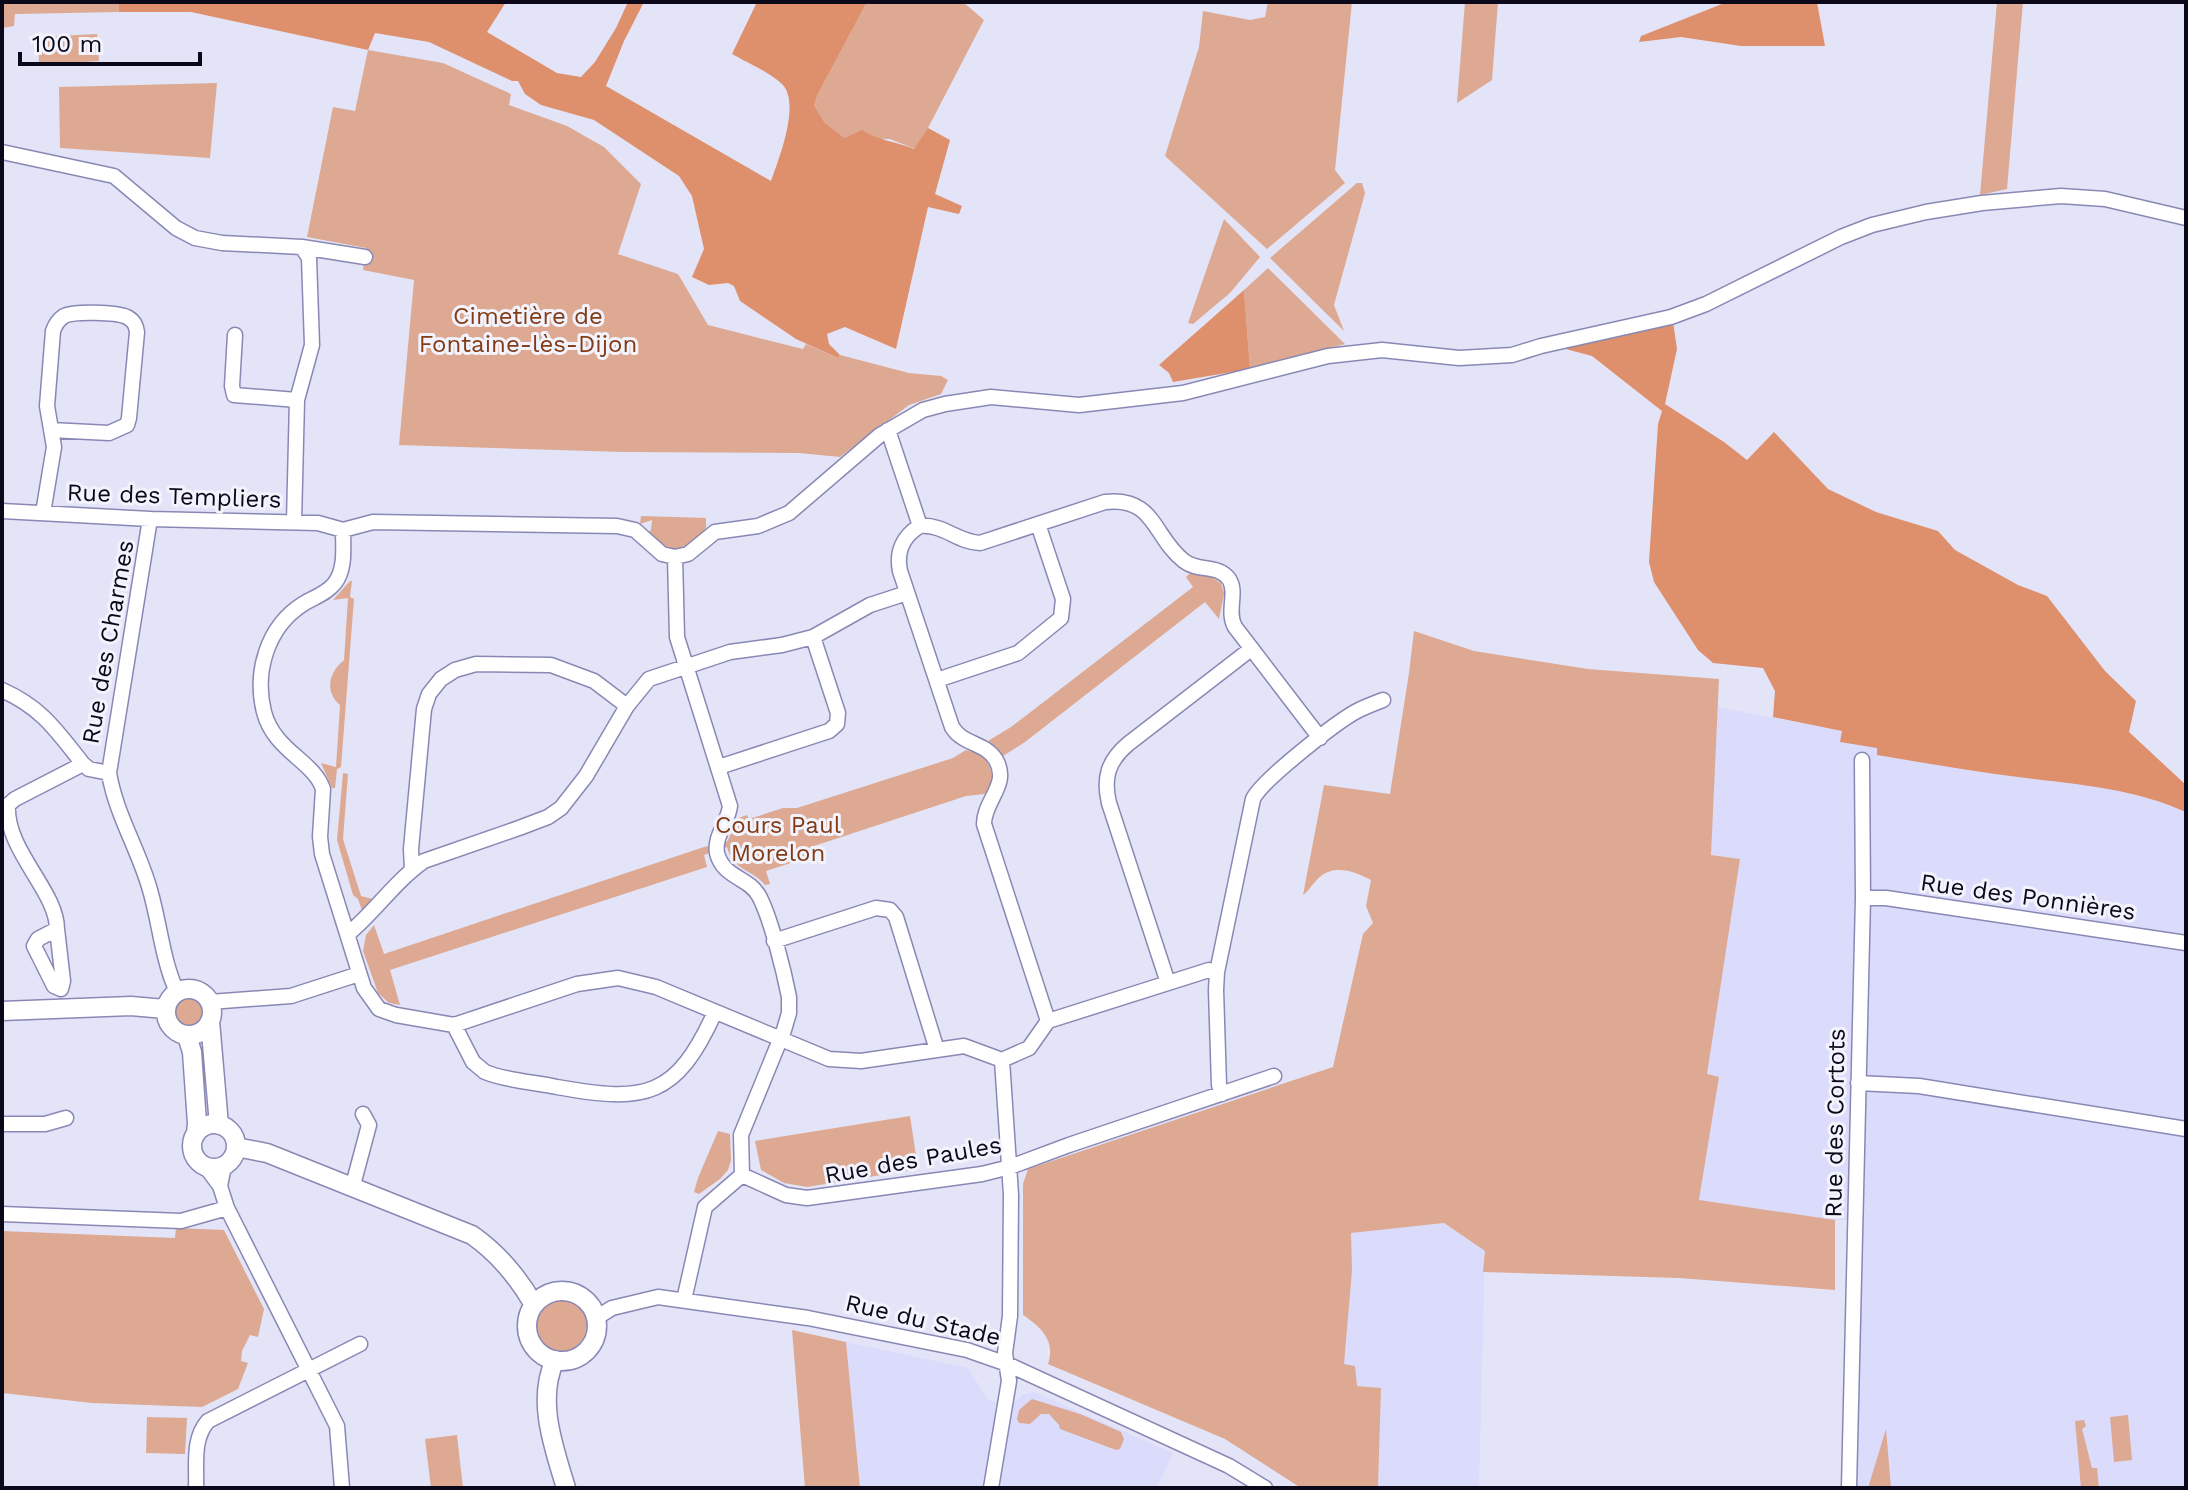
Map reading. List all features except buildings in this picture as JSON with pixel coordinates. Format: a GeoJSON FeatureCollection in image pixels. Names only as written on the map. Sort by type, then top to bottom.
{"type":"FeatureCollection","features":[{"type":"Feature","properties":{"kind":"street"},"geometry":{"type":"LineString","coordinates":[[2,152],[114,176],[176,228],[195,238],[222,243],[302,247],[365,257]]}},
{"type":"Feature","properties":{"kind":"street"},"geometry":{"type":"LineString","coordinates":[[1217,972],[1209,970],[1048,1021],[1029,1048],[1002,1060],[964,1046],[847,1062],[829,1059],[656,987],[618,978],[577,984],[454,1025],[396,1015],[379,1009],[368,997],[359,974],[322,854],[321,782],[274,735],[265,717],[260,687],[262,661],[277,630],[303,604],[336,583],[341,571],[343,530],[373,522],[617,526],[635,530],[653,548],[675,557],[695,550],[718,530],[758,526],[789,513],[888,430],[923,410],[974,398],[1001,397],[1079,405],[1202,389],[1328,356],[1382,350],[1459,358],[1512,355],[1671,317],[1706,304],[1841,237],[1872,225],[1982,203],[2061,196],[2105,199],[2186,218]]}},
{"type":"Feature","properties":{"kind":"street"},"geometry":{"type":"LineString","coordinates":[[294,522],[297,400],[312,345],[309,258],[302,247]]}},
{"type":"Feature","properties":{"kind":"street"},"geometry":{"type":"LineString","coordinates":[[43,513],[54,447],[51,430],[47,406],[56,323],[75,313],[115,314],[129,318],[137,332],[127,425],[109,433],[51,430]]}},
{"type":"Feature","properties":{"kind":"street"},"geometry":{"type":"LineString","coordinates":[[235,335],[234,395],[297,400]]}},
{"type":"Feature","properties":{"kind":"street"},"geometry":{"type":"LineString","coordinates":[[888,430],[920,526]]}},
{"type":"Feature","properties":{"kind":"street"},"geometry":{"type":"LineString","coordinates":[[1048,1021],[984,824],[987,806],[1000,784],[998,764],[988,750],[965,740],[954,731],[900,571],[899,554],[905,538],[920,526],[938,526],[959,539],[976,543],[1105,502],[1124,501],[1139,507],[1185,561],[1196,567],[1215,569],[1228,578],[1232,589],[1232,622],[1320,738]]}},
{"type":"Feature","properties":{"kind":"street","name":"Rue des Templiers"},"geometry":{"type":"LineString","coordinates":[[2,511],[150,519],[325,523],[343,530]]}},
{"type":"Feature","properties":{"kind":"street","name":"Rue des Charmes"},"geometry":{"type":"LineString","coordinates":[[109,773],[150,519]]}},
{"type":"Feature","properties":{"kind":"street"},"geometry":{"type":"LineString","coordinates":[[937,680],[1018,653],[1061,618],[1063,599],[1038,524]]}},
{"type":"Feature","properties":{"kind":"street"},"geometry":{"type":"LineString","coordinates":[[675,557],[675,625],[730,806],[718,840],[720,862],[729,873],[758,893],[789,997],[789,1013],[780,1040],[741,1135],[742,1175],[705,1207],[684,1300]]}},
{"type":"Feature","properties":{"kind":"street"},"geometry":{"type":"LineString","coordinates":[[348,934],[412,869],[424,861],[548,817],[561,808],[586,776],[627,706],[649,679],[730,652],[813,637],[870,605],[907,593]]}},
{"type":"Feature","properties":{"kind":"street"},"geometry":{"type":"LineString","coordinates":[[719,767],[829,731],[837,724],[838,713],[813,637]]}},
{"type":"Feature","properties":{"kind":"street"},"geometry":{"type":"LineString","coordinates":[[1168,983],[1109,803],[1106,775],[1113,759],[1128,744],[1251,649]]}},
{"type":"Feature","properties":{"kind":"street"},"geometry":{"type":"LineString","coordinates":[[412,869],[421,726],[429,694],[441,679],[455,670],[476,664],[551,665],[594,681],[627,706]]}},
{"type":"Feature","properties":{"kind":"street"},"geometry":{"type":"LineString","coordinates":[[2,690],[26,701],[45,716],[89,769],[109,773],[113,797],[150,888],[167,969],[177,992]]}},
{"type":"Feature","properties":{"kind":"street"},"geometry":{"type":"LineString","coordinates":[[1222,1094],[1217,972],[1255,794],[1265,781],[1357,710],[1383,700]]}},
{"type":"Feature","properties":{"kind":"street","name":"Rue des Cortots"},"geometry":{"type":"LineString","coordinates":[[1849,1488],[1863,898],[1862,760]]}},
{"type":"Feature","properties":{"kind":"street"},"geometry":{"type":"LineString","coordinates":[[61,998],[63,981],[53,913],[14,838],[8,805],[83,764]]}},
{"type":"Feature","properties":{"kind":"street","name":"Rue des Ponnières"},"geometry":{"type":"LineString","coordinates":[[1863,898],[1886,898],[2186,943]]}},
{"type":"Feature","properties":{"kind":"street"},"geometry":{"type":"LineString","coordinates":[[774,941],[876,908],[890,910],[896,917],[937,1050]]}},
{"type":"Feature","properties":{"kind":"street"},"geometry":{"type":"LineString","coordinates":[[57,929],[38,939],[34,946],[61,998]]}},
{"type":"Feature","properties":{"kind":"street"},"geometry":{"type":"LineString","coordinates":[[210,1002],[291,996],[359,974]]}},
{"type":"Feature","properties":{"kind":"street"},"geometry":{"type":"LineString","coordinates":[[210,1021],[202,1031],[187,1036],[169,1025],[165,1009],[169,999],[177,992],[193,989],[210,1002],[219,1125]]}},
{"type":"Feature","properties":{"kind":"street"},"geometry":{"type":"LineString","coordinates":[[2,1011],[61,998],[165,1009]]}},
{"type":"Feature","properties":{"kind":"street"},"geometry":{"type":"LineString","coordinates":[[454,1025],[473,1062],[485,1072],[616,1096],[646,1091],[680,1071],[696,1053],[715,1012]]}},
{"type":"Feature","properties":{"kind":"street"},"geometry":{"type":"LineString","coordinates":[[187,1036],[192,1052],[197,1123],[193,1153],[215,1166],[227,1208],[338,1430],[342,1488]]}},
{"type":"Feature","properties":{"kind":"street"},"geometry":{"type":"LineString","coordinates":[[991,1488],[1009,1381],[1005,1353],[1011,1291],[1010,1167],[1002,1060]]}},
{"type":"Feature","properties":{"kind":"street","name":"Rue des Paules"},"geometry":{"type":"LineString","coordinates":[[742,1175],[786,1195],[820,1198],[1010,1167],[1274,1076]]}},
{"type":"Feature","properties":{"kind":"street"},"geometry":{"type":"LineString","coordinates":[[1858,1083],[1919,1086],[2186,1129]]}},
{"type":"Feature","properties":{"kind":"street"},"geometry":{"type":"LineString","coordinates":[[353,1185],[369,1125],[363,1114]]}},
{"type":"Feature","properties":{"kind":"street"},"geometry":{"type":"LineString","coordinates":[[2,1124],[45,1124],[66,1118]]}},
{"type":"Feature","properties":{"kind":"street"},"geometry":{"type":"LineString","coordinates":[[196,1134],[206,1126],[219,1125],[231,1133],[236,1147],[231,1160],[215,1166]]}},
{"type":"Feature","properties":{"kind":"street"},"geometry":{"type":"LineString","coordinates":[[236,1147],[267,1153],[353,1185],[472,1235],[500,1258],[525,1288],[534,1305]]}},
{"type":"Feature","properties":{"kind":"street"},"geometry":{"type":"LineString","coordinates":[[2,1214],[181,1221],[227,1208]]}},
{"type":"Feature","properties":{"kind":"street"},"geometry":{"type":"LineString","coordinates":[[572,1292],[588,1302],[596,1318],[597,1330],[587,1351],[566,1361],[544,1356],[529,1338],[529,1316],[534,1305],[551,1293],[572,1292]]}},
{"type":"Feature","properties":{"kind":"street","name":"Rue du Stade"},"geometry":{"type":"LineString","coordinates":[[596,1318],[612,1308],[658,1297],[808,1318],[967,1350],[1007,1364],[1229,1466],[1259,1486]]}},
{"type":"Feature","properties":{"kind":"street"},"geometry":{"type":"LineString","coordinates":[[196,1488],[197,1444],[205,1425],[215,1416],[360,1344]]}},
{"type":"Feature","properties":{"kind":"street"},"geometry":{"type":"LineString","coordinates":[[555,1360],[549,1372],[546,1398],[566,1488]]}},
{"type":"Feature","properties":{"kind":"shaded area"},"geometry":{"type":"Polygon","coordinates":[[[119,2],[506,2],[487,32],[557,73],[581,77],[595,62],[628,2],[644,2],[606,86],[771,181],[787,131],[787,93],[772,76],[732,54],[757,2],[867,2],[814,105],[825,123],[845,138],[862,130],[914,149],[928,128],[950,140],[935,194],[962,206],[959,214],[928,207],[896,349],[845,327],[827,334],[829,344],[840,355],[838,358],[796,339],[740,301],[734,286],[728,283],[709,285],[692,277],[704,249],[692,196],[679,176],[594,120],[541,105],[525,94],[518,81],[512,81],[429,42],[375,33],[368,50],[191,12],[119,12],[119,2]]]}},
{"type":"Feature","properties":{"kind":"shaded area"},"geometry":{"type":"Polygon","coordinates":[[[1727,2],[1817,2],[1825,46],[1741,46],[1681,37],[1639,42],[1641,36],[1727,2]]]}},
{"type":"Feature","properties":{"kind":"shaded area"},"geometry":{"type":"Polygon","coordinates":[[[1244,290],[1250,369],[1173,382],[1169,373],[1159,365],[1244,290]]]}},
{"type":"Feature","properties":{"kind":"shaded area"},"geometry":{"type":"Polygon","coordinates":[[[1673,322],[1677,349],[1665,404],[1747,460],[1774,432],[1828,489],[1876,512],[1938,531],[1955,550],[2018,585],[2047,596],[2105,671],[2136,701],[2129,732],[2186,785],[2186,812],[2145,797],[2104,788],[1877,755],[1877,748],[1840,742],[1842,731],[1773,717],[1775,691],[1763,668],[1713,663],[1698,650],[1654,582],[1649,562],[1658,424],[1662,411],[1592,356],[1562,348],[1673,322]]]}},
{"type":"Feature","properties":{"kind":"shaded area"},"geometry":{"type":"Polygon","coordinates":[[[1718,707],[1843,731],[1877,748],[1971,771],[2114,789],[2169,804],[2186,812],[2186,1488],[1857,1488],[1861,1220],[1835,1220],[1699,1201],[1719,1077],[1706,1075],[1740,860],[1710,854],[1718,707]]]}},
{"type":"Feature","properties":{"kind":"shaded area"},"geometry":{"type":"Polygon","coordinates":[[[1443,1223],[1485,1251],[1479,1488],[1378,1488],[1381,1389],[1357,1386],[1344,1365],[1352,1271],[1350,1233],[1443,1223]]]}},
{"type":"Feature","properties":{"kind":"shaded area"},"geometry":{"type":"Polygon","coordinates":[[[846,1342],[968,1368],[988,1400],[1012,1404],[1024,1394],[1034,1392],[1173,1453],[1157,1488],[860,1488],[846,1342]]]}},
{"type":"Feature","properties":{"kind":"green space"},"geometry":{"type":"Polygon","coordinates":[[[2,2],[119,2],[119,12],[15,14],[14,26],[2,28],[2,2]]]}},
{"type":"Feature","properties":{"kind":"green space"},"geometry":{"type":"Polygon","coordinates":[[[867,2],[963,2],[984,20],[915,149],[890,139],[845,138],[825,123],[814,105],[867,2]]]}},
{"type":"Feature","properties":{"kind":"green space"},"geometry":{"type":"Polygon","coordinates":[[[1268,2],[1352,2],[1335,170],[1345,183],[1267,249],[1165,156],[1199,47],[1203,11],[1250,20],[1265,17],[1268,2]]]}},
{"type":"Feature","properties":{"kind":"green space"},"geometry":{"type":"Polygon","coordinates":[[[1465,2],[1498,2],[1492,80],[1457,103],[1465,2]]]}},
{"type":"Feature","properties":{"kind":"green space"},"geometry":{"type":"Polygon","coordinates":[[[1997,2],[2023,2],[2007,189],[1980,195],[1997,2]]]}},
{"type":"Feature","properties":{"kind":"green space"},"geometry":{"type":"Polygon","coordinates":[[[97,34],[99,61],[39,65],[38,37],[97,34]]]}},
{"type":"Feature","properties":{"kind":"green space","name":"Cimetière de Fontaine-lès-Dijon"},"geometry":{"type":"Polygon","coordinates":[[[368,50],[443,63],[511,94],[509,105],[567,126],[604,147],[641,184],[618,254],[678,274],[708,325],[803,349],[806,344],[838,358],[840,355],[909,373],[941,376],[948,380],[941,394],[909,405],[840,457],[799,453],[624,452],[399,445],[414,280],[363,270],[366,248],[307,237],[333,107],[355,111],[368,50]]]}},
{"type":"Feature","properties":{"kind":"green space"},"geometry":{"type":"Polygon","coordinates":[[[217,83],[210,158],[60,148],[59,87],[217,83]]]}},
{"type":"Feature","properties":{"kind":"green space"},"geometry":{"type":"Polygon","coordinates":[[[1357,183],[1362,183],[1365,193],[1334,305],[1344,331],[1270,258],[1357,183]]]}},
{"type":"Feature","properties":{"kind":"green space"},"geometry":{"type":"Polygon","coordinates":[[[1224,219],[1260,257],[1230,293],[1193,324],[1188,323],[1224,219]]]}},
{"type":"Feature","properties":{"kind":"green space"},"geometry":{"type":"Polygon","coordinates":[[[1268,268],[1345,344],[1250,369],[1244,290],[1268,268]]]}},
{"type":"Feature","properties":{"kind":"green space"},"geometry":{"type":"Polygon","coordinates":[[[641,516],[706,518],[706,528],[690,547],[671,549],[656,542],[647,533],[651,530],[652,520],[640,524],[641,516]]]}},
{"type":"Feature","properties":{"kind":"green space","name":"Cours Paul Morelon"},"geometry":{"type":"Polygon","coordinates":[[[1190,573],[1208,575],[1221,583],[1224,594],[1219,619],[1205,602],[1025,742],[1003,756],[996,747],[983,756],[992,775],[985,794],[966,796],[814,846],[800,860],[766,871],[770,884],[765,885],[738,866],[727,847],[704,855],[707,867],[390,970],[400,1005],[389,1003],[378,993],[363,951],[366,935],[374,925],[384,954],[727,842],[738,818],[747,815],[749,819],[783,808],[797,808],[953,758],[966,750],[979,754],[992,744],[988,741],[1011,727],[1193,587],[1186,577],[1190,573]]]}},
{"type":"Feature","properties":{"kind":"green space"},"geometry":{"type":"Polygon","coordinates":[[[350,581],[350,597],[354,599],[341,767],[337,769],[335,788],[332,788],[321,763],[336,767],[340,705],[332,694],[330,682],[344,660],[348,598],[333,600],[350,581]]]}},
{"type":"Feature","properties":{"kind":"green space"},"geometry":{"type":"Polygon","coordinates":[[[1414,631],[1474,651],[1588,669],[1719,679],[1711,855],[1740,859],[1707,1074],[1719,1077],[1699,1200],[1835,1220],[1835,1290],[1679,1278],[1483,1272],[1485,1251],[1444,1223],[1351,1233],[1352,1271],[1344,1364],[1355,1366],[1357,1386],[1381,1388],[1378,1488],[1301,1488],[1225,1439],[1048,1364],[1050,1348],[1045,1335],[1023,1315],[1023,1184],[1028,1169],[1333,1067],[1363,934],[1373,923],[1366,906],[1371,880],[1353,872],[1333,870],[1319,878],[1303,895],[1324,785],[1390,794],[1414,631]]]}},
{"type":"Feature","properties":{"kind":"green space"},"geometry":{"type":"Polygon","coordinates":[[[343,773],[348,774],[343,839],[361,896],[373,899],[362,910],[353,895],[337,840],[343,773]]]}},
{"type":"Feature","properties":{"kind":"green space"},"geometry":{"type":"Polygon","coordinates":[[[190,997],[202,1001],[206,1013],[202,1025],[190,1029],[178,1025],[174,1013],[178,1001],[190,997]]]}},
{"type":"Feature","properties":{"kind":"green space"},"geometry":{"type":"Polygon","coordinates":[[[910,1116],[918,1169],[807,1187],[784,1183],[761,1170],[755,1141],[910,1116]]]}},
{"type":"Feature","properties":{"kind":"green space"},"geometry":{"type":"Polygon","coordinates":[[[718,1131],[730,1134],[731,1160],[728,1170],[699,1194],[694,1192],[698,1178],[718,1131]]]}},
{"type":"Feature","properties":{"kind":"green space"},"geometry":{"type":"Polygon","coordinates":[[[176,1228],[224,1230],[264,1309],[258,1337],[250,1335],[242,1351],[241,1361],[248,1363],[238,1389],[202,1407],[92,1403],[2,1393],[2,1231],[175,1238],[176,1228]]]}},
{"type":"Feature","properties":{"kind":"green space"},"geometry":{"type":"Polygon","coordinates":[[[561,1299],[579,1307],[587,1325],[579,1343],[561,1351],[543,1343],[535,1325],[543,1307],[561,1299]]]}},
{"type":"Feature","properties":{"kind":"green space"},"geometry":{"type":"Polygon","coordinates":[[[792,1330],[846,1342],[860,1488],[805,1488],[792,1330]]]}},
{"type":"Feature","properties":{"kind":"green space"},"geometry":{"type":"Polygon","coordinates":[[[1032,1399],[1080,1414],[1121,1432],[1124,1439],[1120,1449],[1060,1429],[1049,1414],[1041,1414],[1030,1424],[1019,1423],[1019,1410],[1032,1399]]]}},
{"type":"Feature","properties":{"kind":"green space"},"geometry":{"type":"Polygon","coordinates":[[[2128,1415],[2132,1460],[2114,1462],[2110,1417],[2128,1415]]]}},
{"type":"Feature","properties":{"kind":"green space"},"geometry":{"type":"Polygon","coordinates":[[[147,1417],[187,1418],[185,1454],[146,1453],[147,1417]]]}},
{"type":"Feature","properties":{"kind":"green space"},"geometry":{"type":"Polygon","coordinates":[[[2084,1420],[2086,1426],[2082,1429],[2092,1468],[2097,1468],[2099,1488],[2081,1488],[2075,1421],[2084,1420]]]}},
{"type":"Feature","properties":{"kind":"green space"},"geometry":{"type":"Polygon","coordinates":[[[1886,1429],[1891,1488],[1868,1488],[1886,1429]]]}},
{"type":"Feature","properties":{"kind":"green space"},"geometry":{"type":"Polygon","coordinates":[[[457,1435],[463,1488],[431,1488],[425,1439],[457,1435]]]}}]}
